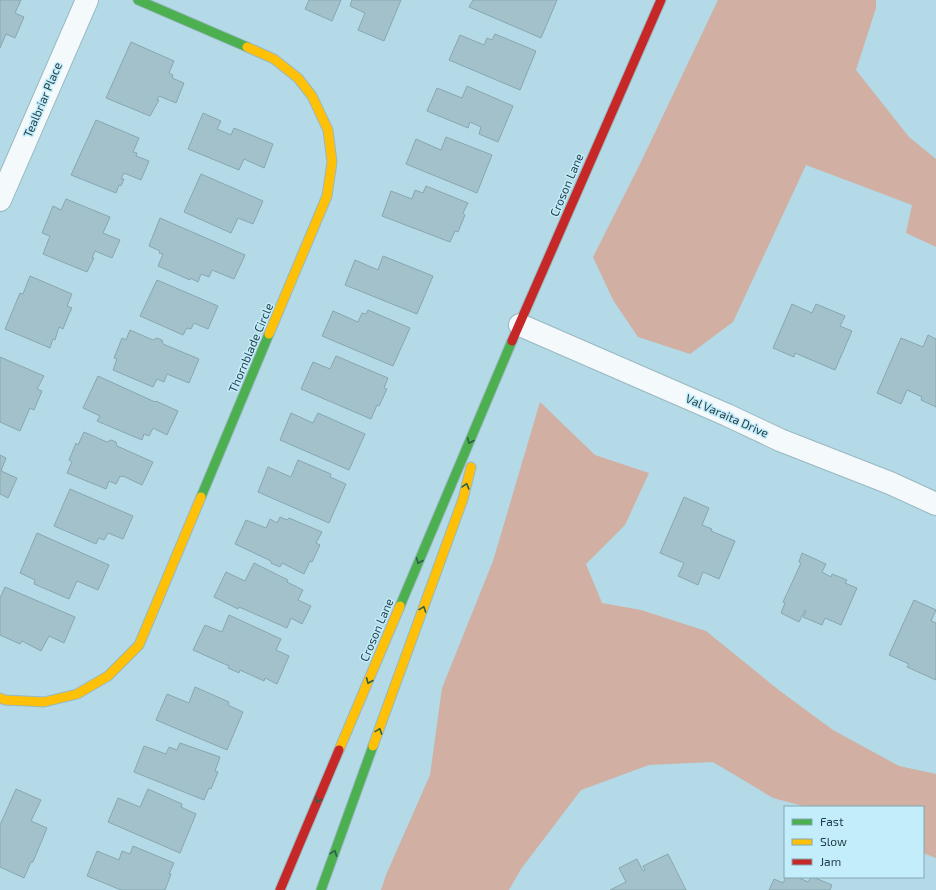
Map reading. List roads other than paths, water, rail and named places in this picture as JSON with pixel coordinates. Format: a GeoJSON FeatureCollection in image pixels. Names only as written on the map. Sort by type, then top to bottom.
{"type":"FeatureCollection","features":[{"type":"Feature","properties":{"kind":"main road","name":"Thornblade Circle"},"geometry":{"type":"LineString","coordinates":[[0,698],[5,700],[44,702],[77,694],[108,676],[139,645],[327,196],[332,162],[328,130],[312,96],[298,78],[274,59],[138,0]]}},
{"type":"Feature","properties":{"kind":"main road","name":"Croson Lane"},"geometry":{"type":"LineString","coordinates":[[280,890],[496,380],[661,0]]}},
{"type":"Feature","properties":{"kind":"main road","name":"Croson Lane"},"geometry":{"type":"LineString","coordinates":[[477,447],[496,380]]}},
{"type":"Feature","properties":{"kind":"main road"},"geometry":{"type":"LineString","coordinates":[[321,890],[462,499],[473,462]]}},
{"type":"Feature","properties":{"kind":"street","name":"Tealbriar Place"},"geometry":{"type":"LineString","coordinates":[[0,200],[87,0]]}},
{"type":"Feature","properties":{"kind":"street","name":"Val Varaita Drive"},"geometry":{"type":"LineString","coordinates":[[520,325],[727,415],[780,440],[890,483],[936,504]]}}]}
